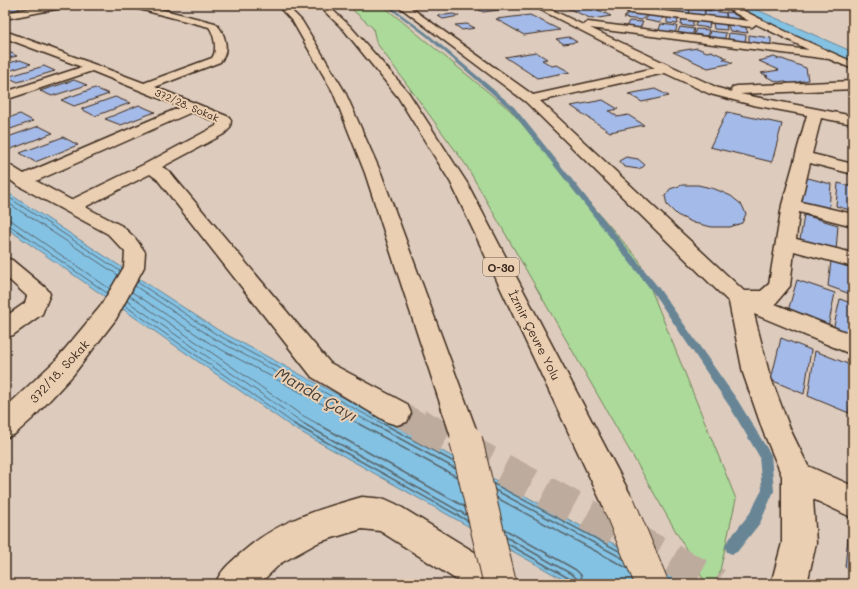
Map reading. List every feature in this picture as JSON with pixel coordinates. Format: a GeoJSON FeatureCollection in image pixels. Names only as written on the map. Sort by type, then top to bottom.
{"type":"FeatureCollection","features":[{"type":"Feature","properties":{"kind":"main road"},"geometry":{"type":"LineString","coordinates":[[5,16],[46,6],[60,5]]}},
{"type":"Feature","properties":{"kind":"main road"},"geometry":{"type":"LineString","coordinates":[[134,5],[212,25],[215,28],[222,52],[216,60],[144,87]]}},
{"type":"Feature","properties":{"kind":"main road","name":"İzmir Çevre Yolu"},"geometry":{"type":"LineString","coordinates":[[322,5],[331,12],[359,43],[403,95],[459,183],[619,505],[652,584]]}},
{"type":"Feature","properties":{"kind":"main road"},"geometry":{"type":"LineString","coordinates":[[401,5],[531,99],[739,299],[853,345]]}},
{"type":"Feature","properties":{"kind":"main road"},"geometry":{"type":"LineString","coordinates":[[535,5],[714,91],[815,114],[853,120]]}},
{"type":"Feature","properties":{"kind":"main road"},"geometry":{"type":"LineString","coordinates":[[725,5],[768,25],[793,39],[853,66]]}},
{"type":"Feature","properties":{"kind":"main road"},"geometry":{"type":"LineString","coordinates":[[277,7],[310,40],[339,92],[373,173],[466,440],[500,584]]}},
{"type":"Feature","properties":{"kind":"main road"},"geometry":{"type":"LineString","coordinates":[[630,10],[768,25]]}},
{"type":"Feature","properties":{"kind":"main road"},"geometry":{"type":"LineString","coordinates":[[348,15],[357,28],[359,43]]}},
{"type":"Feature","properties":{"kind":"main road"},"geometry":{"type":"LineString","coordinates":[[624,19],[793,39]]}},
{"type":"Feature","properties":{"kind":"main road"},"geometry":{"type":"LineString","coordinates":[[571,23],[830,56]]}},
{"type":"Feature","properties":{"kind":"main road","name":"372/28. Sokak"},"geometry":{"type":"LineString","coordinates":[[5,34],[94,67],[224,120],[224,128],[151,167],[72,206]]}},
{"type":"Feature","properties":{"kind":"main road"},"geometry":{"type":"LineString","coordinates":[[5,96],[94,67]]}},
{"type":"Feature","properties":{"kind":"main road"},"geometry":{"type":"LineString","coordinates":[[531,99],[666,69]]}},
{"type":"Feature","properties":{"kind":"main road"},"geometry":{"type":"LineString","coordinates":[[714,91],[853,85]]}},
{"type":"Feature","properties":{"kind":"main road"},"geometry":{"type":"LineString","coordinates":[[22,181],[192,107]]}},
{"type":"Feature","properties":{"kind":"main road"},"geometry":{"type":"LineString","coordinates":[[739,299],[767,299],[780,286],[791,205],[815,114]]}},
{"type":"Feature","properties":{"kind":"main road"},"geometry":{"type":"LineString","coordinates":[[804,157],[853,169]]}},
{"type":"Feature","properties":{"kind":"main road"},"geometry":{"type":"LineString","coordinates":[[151,167],[163,176],[321,370],[397,413]]}},
{"type":"Feature","properties":{"kind":"main road"},"geometry":{"type":"LineString","coordinates":[[5,170],[22,181],[72,206]]}},
{"type":"Feature","properties":{"kind":"main road"},"geometry":{"type":"LineString","coordinates":[[791,205],[853,220]]}},
{"type":"Feature","properties":{"kind":"main road","name":"372/18. Sokak"},"geometry":{"type":"LineString","coordinates":[[5,425],[23,410],[64,368],[108,313],[134,267],[135,252],[128,242],[115,230],[72,206]]}},
{"type":"Feature","properties":{"kind":"main road"},"geometry":{"type":"LineString","coordinates":[[785,242],[853,260]]}},
{"type":"Feature","properties":{"kind":"main road"},"geometry":{"type":"LineString","coordinates":[[5,265],[39,294],[34,308],[5,329]]}},
{"type":"Feature","properties":{"kind":"main road"},"geometry":{"type":"LineString","coordinates":[[739,299],[756,373],[777,431],[797,476],[798,543],[789,584]]}},
{"type":"Feature","properties":{"kind":"main road"},"geometry":{"type":"LineString","coordinates":[[797,476],[853,502]]}},
{"type":"Feature","properties":{"kind":"main road"},"geometry":{"type":"LineString","coordinates":[[233,584],[269,551],[313,527],[362,513],[385,515],[495,584]]}},
{"type":"Feature","properties":{"kind":"green space"},"geometry":{"type":"Polygon","coordinates":[[[347,5],[382,5],[510,110],[639,260],[736,499],[717,584],[706,584],[466,165],[376,42],[373,28],[347,5]]]}},
{"type":"Feature","properties":{"kind":"water"},"geometry":{"type":"Polygon","coordinates":[[[728,5],[746,5],[853,52],[853,63],[728,5]]]}},
{"type":"Feature","properties":{"kind":"water","name":"Manda Çayı"},"geometry":{"type":"Polygon","coordinates":[[[5,191],[218,330],[688,584],[571,584],[292,427],[5,227],[5,191]]]}},
{"type":"Feature","properties":{"kind":"building"},"geometry":{"type":"Polygon","coordinates":[[[5,5],[14,5],[21,10],[5,13],[5,5]]]}},
{"type":"Feature","properties":{"kind":"building"},"geometry":{"type":"Polygon","coordinates":[[[470,5],[509,5],[515,8],[483,12],[470,5]]]}},
{"type":"Feature","properties":{"kind":"building"},"geometry":{"type":"Polygon","coordinates":[[[587,5],[611,16],[592,19],[565,7],[587,5]]]}},
{"type":"Feature","properties":{"kind":"building"},"geometry":{"type":"Polygon","coordinates":[[[640,5],[660,5],[657,12],[638,10],[640,5]]]}},
{"type":"Feature","properties":{"kind":"building"},"geometry":{"type":"Polygon","coordinates":[[[704,5],[704,9],[679,6],[704,5]]]}},
{"type":"Feature","properties":{"kind":"building"},"geometry":{"type":"Polygon","coordinates":[[[660,6],[675,7],[674,12],[658,11],[660,6]]]}},
{"type":"Feature","properties":{"kind":"building"},"geometry":{"type":"Polygon","coordinates":[[[706,6],[721,7],[720,11],[705,9],[706,6]]]}},
{"type":"Feature","properties":{"kind":"building"},"geometry":{"type":"Polygon","coordinates":[[[675,7],[690,9],[689,15],[674,13],[675,7]]]}},
{"type":"Feature","properties":{"kind":"building"},"geometry":{"type":"Polygon","coordinates":[[[690,9],[705,10],[704,17],[689,15],[690,9]]]}},
{"type":"Feature","properties":{"kind":"building"},"geometry":{"type":"Polygon","coordinates":[[[705,10],[726,13],[726,19],[705,16],[705,10]]]}},
{"type":"Feature","properties":{"kind":"building"},"geometry":{"type":"Polygon","coordinates":[[[630,11],[647,14],[642,20],[624,18],[630,11]]]}},
{"type":"Feature","properties":{"kind":"building"},"geometry":{"type":"Polygon","coordinates":[[[726,12],[732,13],[745,21],[727,19],[726,12]]]}},
{"type":"Feature","properties":{"kind":"building"},"geometry":{"type":"Polygon","coordinates":[[[453,14],[459,16],[443,19],[438,16],[453,14]]]}},
{"type":"Feature","properties":{"kind":"building"},"geometry":{"type":"Polygon","coordinates":[[[650,14],[664,16],[660,23],[645,20],[650,14]]]}},
{"type":"Feature","properties":{"kind":"building"},"geometry":{"type":"Polygon","coordinates":[[[530,15],[560,30],[524,35],[496,19],[530,15]]]}},
{"type":"Feature","properties":{"kind":"building"},"geometry":{"type":"Polygon","coordinates":[[[667,17],[677,18],[678,24],[667,23],[667,17]]]}},
{"type":"Feature","properties":{"kind":"building"},"geometry":{"type":"Polygon","coordinates":[[[682,19],[693,20],[693,27],[681,25],[682,19]]]}},
{"type":"Feature","properties":{"kind":"building"},"geometry":{"type":"Polygon","coordinates":[[[697,20],[710,21],[709,28],[695,26],[697,20]]]}},
{"type":"Feature","properties":{"kind":"building"},"geometry":{"type":"Polygon","coordinates":[[[629,21],[643,22],[640,28],[626,27],[629,21]]]}},
{"type":"Feature","properties":{"kind":"building"},"geometry":{"type":"Polygon","coordinates":[[[713,23],[726,24],[727,30],[714,29],[713,23]]]}},
{"type":"Feature","properties":{"kind":"building"},"geometry":{"type":"Polygon","coordinates":[[[467,24],[475,28],[462,30],[455,25],[467,24]]]}},
{"type":"Feature","properties":{"kind":"building"},"geometry":{"type":"Polygon","coordinates":[[[661,24],[677,26],[675,34],[658,32],[661,24]]]}},
{"type":"Feature","properties":{"kind":"building"},"geometry":{"type":"Polygon","coordinates":[[[727,24],[745,26],[748,33],[730,31],[727,24]]]}},
{"type":"Feature","properties":{"kind":"building"},"geometry":{"type":"Polygon","coordinates":[[[680,27],[694,29],[692,36],[677,34],[680,27]]]}},
{"type":"Feature","properties":{"kind":"building"},"geometry":{"type":"Polygon","coordinates":[[[696,29],[709,30],[707,36],[694,34],[696,29]]]}},
{"type":"Feature","properties":{"kind":"building"},"geometry":{"type":"Polygon","coordinates":[[[710,31],[726,33],[724,41],[708,39],[710,31]]]}},
{"type":"Feature","properties":{"kind":"building"},"geometry":{"type":"Polygon","coordinates":[[[729,33],[746,35],[745,43],[728,41],[729,33]]]}},
{"type":"Feature","properties":{"kind":"building"},"geometry":{"type":"Polygon","coordinates":[[[749,35],[771,38],[771,47],[749,44],[749,35]]]}},
{"type":"Feature","properties":{"kind":"building"},"geometry":{"type":"Polygon","coordinates":[[[569,37],[577,42],[564,44],[556,39],[569,37]]]}},
{"type":"Feature","properties":{"kind":"building"},"geometry":{"type":"Polygon","coordinates":[[[697,48],[707,52],[711,51],[727,58],[723,59],[733,63],[708,68],[673,52],[697,48]]]}},
{"type":"Feature","properties":{"kind":"building"},"geometry":{"type":"Polygon","coordinates":[[[7,51],[17,56],[5,59],[5,52],[7,51]]]}},
{"type":"Feature","properties":{"kind":"building"},"geometry":{"type":"Polygon","coordinates":[[[536,52],[547,59],[542,60],[552,66],[557,65],[570,72],[537,78],[505,57],[536,52]]]}},
{"type":"Feature","properties":{"kind":"building"},"geometry":{"type":"Polygon","coordinates":[[[774,57],[806,68],[808,80],[789,84],[784,81],[778,82],[765,76],[768,76],[761,73],[779,70],[759,61],[774,57]]]}},
{"type":"Feature","properties":{"kind":"building"},"geometry":{"type":"Polygon","coordinates":[[[20,60],[31,64],[5,72],[5,64],[20,60]]]}},
{"type":"Feature","properties":{"kind":"building"},"geometry":{"type":"Polygon","coordinates":[[[44,66],[55,71],[18,82],[7,77],[44,66]]]}},
{"type":"Feature","properties":{"kind":"building"},"geometry":{"type":"Polygon","coordinates":[[[74,80],[87,85],[52,96],[40,91],[74,80]]]}},
{"type":"Feature","properties":{"kind":"building"},"geometry":{"type":"Polygon","coordinates":[[[95,88],[109,94],[74,106],[61,100],[95,88]]]}},
{"type":"Feature","properties":{"kind":"building"},"geometry":{"type":"Polygon","coordinates":[[[655,89],[669,96],[642,102],[628,94],[655,89]]]}},
{"type":"Feature","properties":{"kind":"building"},"geometry":{"type":"Polygon","coordinates":[[[115,97],[130,103],[95,116],[81,109],[115,97]]]}},
{"type":"Feature","properties":{"kind":"building"},"geometry":{"type":"Polygon","coordinates":[[[603,100],[618,109],[609,111],[618,117],[628,115],[644,125],[610,132],[571,106],[603,100]]]}},
{"type":"Feature","properties":{"kind":"building"},"geometry":{"type":"Polygon","coordinates":[[[139,105],[155,112],[121,125],[105,119],[139,105]]]}},
{"type":"Feature","properties":{"kind":"building"},"geometry":{"type":"Polygon","coordinates":[[[727,112],[782,124],[772,162],[710,147],[727,112]]]}},
{"type":"Feature","properties":{"kind":"building"},"geometry":{"type":"Polygon","coordinates":[[[20,114],[33,121],[5,131],[5,119],[20,114]]]}},
{"type":"Feature","properties":{"kind":"building"},"geometry":{"type":"Polygon","coordinates":[[[39,126],[53,133],[11,149],[5,146],[5,138],[39,126]]]}},
{"type":"Feature","properties":{"kind":"building"},"geometry":{"type":"Polygon","coordinates":[[[63,137],[78,145],[35,162],[20,153],[63,137]]]}},
{"type":"Feature","properties":{"kind":"building"},"geometry":{"type":"Polygon","coordinates":[[[626,157],[638,159],[645,165],[638,169],[625,167],[619,161],[626,157]]]}},
{"type":"Feature","properties":{"kind":"building"},"geometry":{"type":"Polygon","coordinates":[[[804,177],[831,184],[829,209],[801,202],[804,177]]]}},
{"type":"Feature","properties":{"kind":"building"},"geometry":{"type":"Polygon","coordinates":[[[838,183],[853,187],[853,211],[836,206],[838,183]]]}},
{"type":"Feature","properties":{"kind":"building"},"geometry":{"type":"Polygon","coordinates":[[[682,185],[698,185],[715,189],[731,196],[742,205],[746,214],[742,223],[730,227],[712,227],[694,223],[677,215],[667,205],[665,196],[670,189],[682,185]]]}},
{"type":"Feature","properties":{"kind":"building"},"geometry":{"type":"Polygon","coordinates":[[[804,215],[838,225],[836,251],[800,240],[804,215]]]}},
{"type":"Feature","properties":{"kind":"building"},"geometry":{"type":"Polygon","coordinates":[[[831,261],[853,268],[853,295],[828,286],[831,261]]]}},
{"type":"Feature","properties":{"kind":"building"},"geometry":{"type":"Polygon","coordinates":[[[797,280],[835,293],[828,327],[788,311],[797,280]]]}},
{"type":"Feature","properties":{"kind":"building"},"geometry":{"type":"Polygon","coordinates":[[[840,299],[853,304],[853,338],[833,330],[840,299]]]}},
{"type":"Feature","properties":{"kind":"building"},"geometry":{"type":"Polygon","coordinates":[[[781,338],[811,350],[804,394],[771,380],[781,338]]]}},
{"type":"Feature","properties":{"kind":"building"},"geometry":{"type":"Polygon","coordinates":[[[815,351],[853,366],[849,413],[808,396],[815,351]]]}},
{"type":"Feature","properties":{"kind":"building"},"geometry":{"type":"Polygon","coordinates":[[[850,517],[853,518],[853,571],[845,567],[850,517]]]}},
{"type":"Feature","properties":{"kind":"waterway"},"geometry":{"type":"LineString","coordinates":[[387,5],[427,35],[512,108],[655,289],[734,404],[765,455],[768,491],[755,518],[732,547]]}},
{"type":"Feature","properties":{"kind":"tunnel"},"geometry":{"type":"LineString","coordinates":[[397,413],[420,425]]}},
{"type":"Feature","properties":{"kind":"tunnel"},"geometry":{"type":"LineString","coordinates":[[418,424],[717,584]]}}]}
